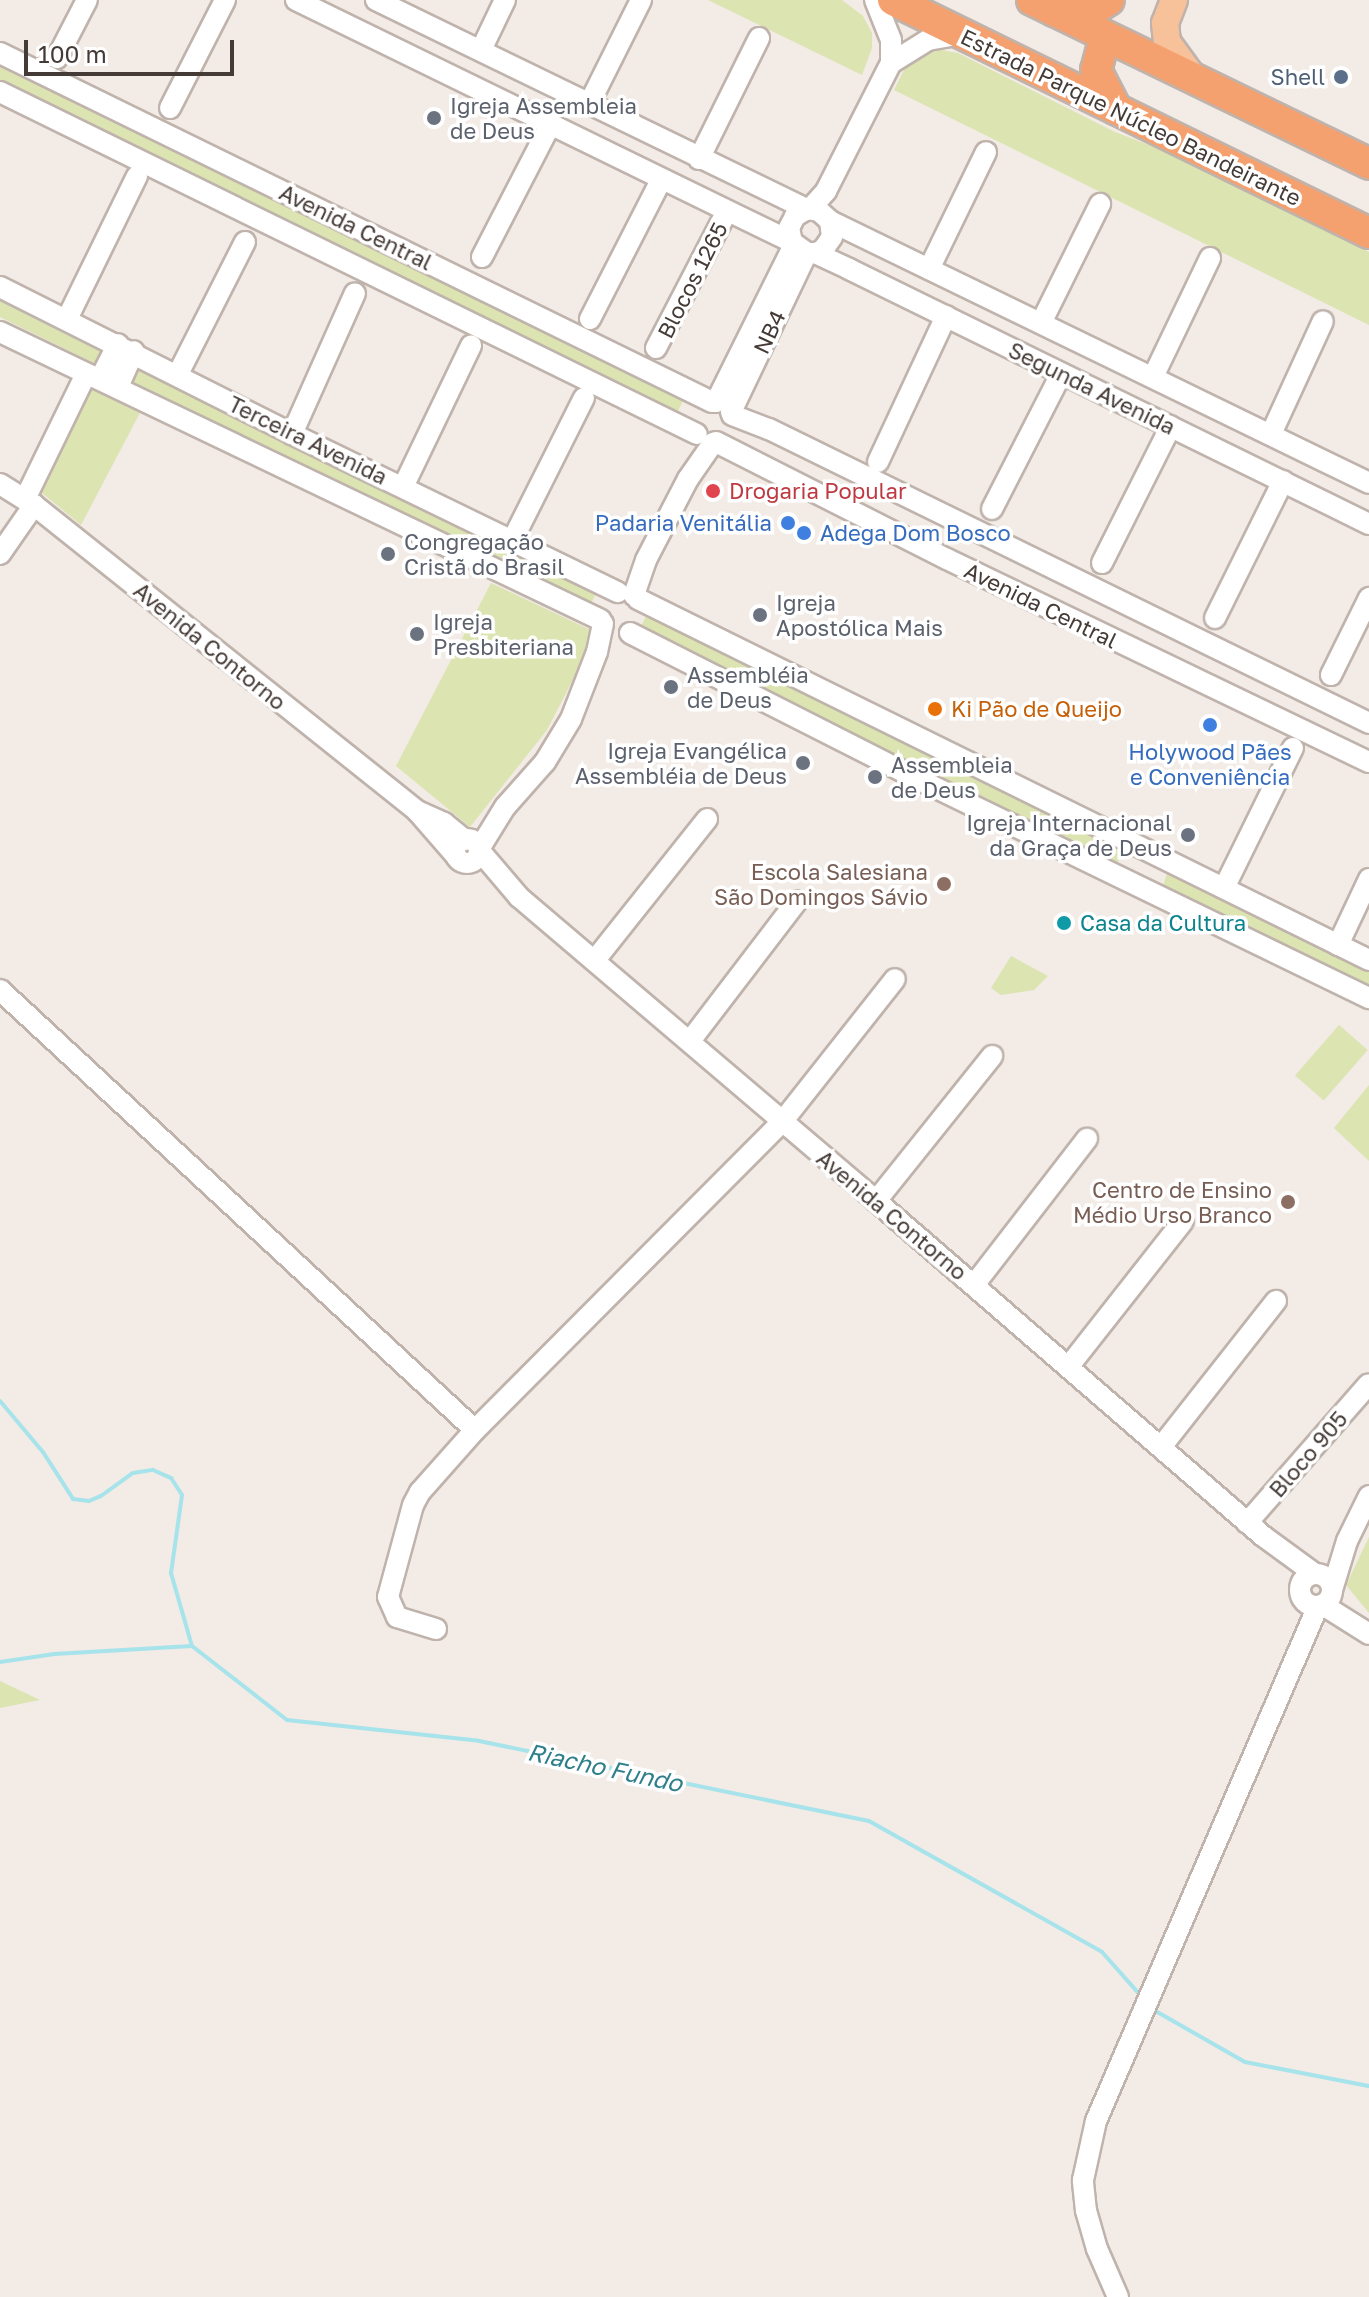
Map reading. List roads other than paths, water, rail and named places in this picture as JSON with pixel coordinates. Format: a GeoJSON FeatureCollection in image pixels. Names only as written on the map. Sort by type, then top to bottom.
{"type":"FeatureCollection","features":[{"type":"Feature","properties":{"kind":"highway","name":"Estrada Parque Núcleo Bandeirante"},"geometry":{"type":"LineString","coordinates":[[893,0],[1369,233]]}},
{"type":"Feature","properties":{"kind":"highway"},"geometry":{"type":"LineString","coordinates":[[1043,6],[1096,8],[1109,0]]}},
{"type":"Feature","properties":{"kind":"highway"},"geometry":{"type":"LineString","coordinates":[[1043,6],[1199,85],[1369,164]]}},
{"type":"Feature","properties":{"kind":"highway"},"geometry":{"type":"LineString","coordinates":[[1105,37],[1096,70],[1116,109]]}},
{"type":"Feature","properties":{"kind":"main road"},"geometry":{"type":"LineString","coordinates":[[1105,37],[1120,0]]}},
{"type":"Feature","properties":{"kind":"main road"},"geometry":{"type":"LineString","coordinates":[[1174,0],[1165,23],[1167,42],[1199,85]]}},
{"type":"Feature","properties":{"kind":"street"},"geometry":{"type":"LineString","coordinates":[[57,58],[87,0]]}},
{"type":"Feature","properties":{"kind":"street"},"geometry":{"type":"LineString","coordinates":[[170,108],[225,0]]}},
{"type":"Feature","properties":{"kind":"street","name":"Segunda Avenida"},"geometry":{"type":"LineString","coordinates":[[296,0],[1369,524]]}},
{"type":"Feature","properties":{"kind":"street","name":"Segunda Avenida"},"geometry":{"type":"LineString","coordinates":[[376,0],[1369,483]]}},
{"type":"Feature","properties":{"kind":"street"},"geometry":{"type":"LineString","coordinates":[[481,50],[505,0]]}},
{"type":"Feature","properties":{"kind":"street"},"geometry":{"type":"LineString","coordinates":[[589,104],[641,0]]}},
{"type":"Feature","properties":{"kind":"street"},"geometry":{"type":"LineString","coordinates":[[819,214],[791,221],[802,248],[823,250],[832,237],[819,214],[826,191],[891,63],[891,40],[875,0]]}},
{"type":"Feature","properties":{"kind":"street"},"geometry":{"type":"LineString","coordinates":[[891,63],[928,40],[962,34]]}},
{"type":"Feature","properties":{"kind":"street"},"geometry":{"type":"LineString","coordinates":[[699,159],[759,38]]}},
{"type":"Feature","properties":{"kind":"street","name":"Avenida Central"},"geometry":{"type":"LineString","coordinates":[[0,53],[1369,723]]}},
{"type":"Feature","properties":{"kind":"street","name":"Avenida Central"},"geometry":{"type":"LineString","coordinates":[[0,92],[951,562],[1369,762]]}},
{"type":"Feature","properties":{"kind":"street"},"geometry":{"type":"LineString","coordinates":[[482,257],[550,125]]}},
{"type":"Feature","properties":{"kind":"street"},"geometry":{"type":"LineString","coordinates":[[929,269],[986,152]]}},
{"type":"Feature","properties":{"kind":"street"},"geometry":{"type":"LineString","coordinates":[[201,191],[217,158]]}},
{"type":"Feature","properties":{"kind":"street"},"geometry":{"type":"LineString","coordinates":[[67,319],[137,176]]}},
{"type":"Feature","properties":{"kind":"street"},"geometry":{"type":"LineString","coordinates":[[590,319],[661,180]]}},
{"type":"Feature","properties":{"kind":"street"},"geometry":{"type":"LineString","coordinates":[[1041,323],[1100,204]]}},
{"type":"Feature","properties":{"kind":"street","name":"Blocos 1265"},"geometry":{"type":"LineString","coordinates":[[656,348],[727,211]]}},
{"type":"Feature","properties":{"kind":"street"},"geometry":{"type":"LineString","coordinates":[[178,374],[245,242]]}},
{"type":"Feature","properties":{"kind":"street","name":"NB4"},"geometry":{"type":"LineString","coordinates":[[723,408],[802,248]]}},
{"type":"Feature","properties":{"kind":"street"},"geometry":{"type":"LineString","coordinates":[[1153,377],[1210,258]]}},
{"type":"Feature","properties":{"kind":"street","name":"Terceira Avenida"},"geometry":{"type":"LineString","coordinates":[[0,287],[292,434],[628,594],[1369,960]]}},
{"type":"Feature","properties":{"kind":"street"},"geometry":{"type":"LineString","coordinates":[[292,434],[355,293]]}},
{"type":"Feature","properties":{"kind":"street"},"geometry":{"type":"LineString","coordinates":[[878,462],[946,316]]}},
{"type":"Feature","properties":{"kind":"street"},"geometry":{"type":"LineString","coordinates":[[1271,434],[1323,321]]}},
{"type":"Feature","properties":{"kind":"street","name":"Terceira Avenida"},"geometry":{"type":"LineString","coordinates":[[0,332],[614,628],[1369,998]]}},
{"type":"Feature","properties":{"kind":"street"},"geometry":{"type":"LineString","coordinates":[[403,487],[471,346]]}},
{"type":"Feature","properties":{"kind":"street"},"geometry":{"type":"LineString","coordinates":[[0,554],[102,380],[126,348]]}},
{"type":"Feature","properties":{"kind":"street"},"geometry":{"type":"LineString","coordinates":[[992,509],[1061,374]]}},
{"type":"Feature","properties":{"kind":"street"},"geometry":{"type":"LineString","coordinates":[[1102,563],[1171,426],[1184,420],[1188,414],[1187,394]]}},
{"type":"Feature","properties":{"kind":"street"},"geometry":{"type":"LineString","coordinates":[[512,541],[584,398]]}},
{"type":"Feature","properties":{"kind":"street"},"geometry":{"type":"LineString","coordinates":[[701,407],[723,408],[732,430],[724,440],[706,439],[694,416],[701,407]]}},
{"type":"Feature","properties":{"kind":"street"},"geometry":{"type":"LineString","coordinates":[[1201,440],[1200,427],[1208,412],[1216,408]]}},
{"type":"Feature","properties":{"kind":"street"},"geometry":{"type":"LineString","coordinates":[[614,628],[601,606],[628,594],[706,439]]}},
{"type":"Feature","properties":{"kind":"street"},"geometry":{"type":"LineString","coordinates":[[1215,618],[1283,481]]}},
{"type":"Feature","properties":{"kind":"street","name":"Avenida Contorno"},"geometry":{"type":"LineString","coordinates":[[0,484],[29,502],[417,811],[444,823],[519,897],[1069,1366],[1255,1530],[1317,1592],[1367,1633]]}},
{"type":"Feature","properties":{"kind":"street"},"geometry":{"type":"LineString","coordinates":[[469,850],[530,782],[560,739],[614,628],[643,618],[628,594]]}},
{"type":"Feature","properties":{"kind":"street"},"geometry":{"type":"LineString","coordinates":[[1108,636],[1120,615],[1114,598]]}},
{"type":"Feature","properties":{"kind":"street"},"geometry":{"type":"LineString","coordinates":[[1331,675],[1369,598]]}},
{"type":"Feature","properties":{"kind":"street"},"geometry":{"type":"LineString","coordinates":[[1134,649],[1135,630],[1145,618],[1153,616]]}},
{"type":"Feature","properties":{"kind":"street"},"geometry":{"type":"LineString","coordinates":[[1224,888],[1293,748]]}},
{"type":"Feature","properties":{"kind":"street"},"geometry":{"type":"LineString","coordinates":[[595,960],[707,819]]}},
{"type":"Feature","properties":{"kind":"street"},"geometry":{"type":"LineString","coordinates":[[1116,875],[1128,861],[1130,841]]}},
{"type":"Feature","properties":{"kind":"street"},"geometry":{"type":"LineString","coordinates":[[1149,891],[1154,871],[1165,858]]}},
{"type":"Feature","properties":{"kind":"street"},"geometry":{"type":"LineString","coordinates":[[1338,945],[1369,879]]}},
{"type":"Feature","properties":{"kind":"street"},"geometry":{"type":"LineString","coordinates":[[690,1041],[797,901]]}},
{"type":"Feature","properties":{"kind":"street"},"geometry":{"type":"LineString","coordinates":[[436,1629],[397,1617],[388,1597],[413,1505],[434,1475],[782,1122],[895,979]]}},
{"type":"Feature","properties":{"kind":"street"},"geometry":{"type":"LineString","coordinates":[[0,990],[475,1430]]}},
{"type":"Feature","properties":{"kind":"street"},"geometry":{"type":"LineString","coordinates":[[876,1201],[992,1056]]}},
{"type":"Feature","properties":{"kind":"street"},"geometry":{"type":"LineString","coordinates":[[974,1285],[1087,1139]]}},
{"type":"Feature","properties":{"kind":"street"},"geometry":{"type":"LineString","coordinates":[[1069,1366],[1183,1221]]}},
{"type":"Feature","properties":{"kind":"street"},"geometry":{"type":"LineString","coordinates":[[1161,1447],[1276,1301]]}},
{"type":"Feature","properties":{"kind":"street","name":"Bloco 905"},"geometry":{"type":"LineString","coordinates":[[1255,1530],[1368,1385]]}},
{"type":"Feature","properties":{"kind":"street"},"geometry":{"type":"LineString","coordinates":[[1118,2297],[1097,2249],[1086,2211],[1083,2180],[1096,2121],[1293,1658],[1317,1592],[1369,1496]]}},
{"type":"Feature","properties":{"kind":"waterway","name":"Riacho Fundo"},"geometry":{"type":"LineString","coordinates":[[0,1401],[43,1452],[73,1499],[89,1501],[101,1496],[133,1473],[153,1470],[171,1478],[182,1495],[171,1573],[192,1646],[287,1720],[479,1741],[869,1821],[1102,1952],[1141,1996]]}},
{"type":"Feature","properties":{"kind":"waterway"},"geometry":{"type":"LineString","coordinates":[[0,1662],[54,1654],[192,1646]]}},
{"type":"Feature","properties":{"kind":"waterway","name":"Riacho Fundo"},"geometry":{"type":"LineString","coordinates":[[1152,2009],[1245,2062],[1369,2086]]}},
{"type":"Feature","properties":{"kind":"place","name":"Shell"},"geometry":{"type":"Point","coordinates":[1341,77]}},
{"type":"Feature","properties":{"kind":"place","name":"Igreja Assembleia de Deus"},"geometry":{"type":"Point","coordinates":[434,118]}},
{"type":"Feature","properties":{"kind":"place","name":"Drogaria Popular"},"geometry":{"type":"Point","coordinates":[713,491]}},
{"type":"Feature","properties":{"kind":"place","name":"Padaria Venitália"},"geometry":{"type":"Point","coordinates":[788,523]}},
{"type":"Feature","properties":{"kind":"place","name":"Adega Dom Bosco"},"geometry":{"type":"Point","coordinates":[804,533]}},
{"type":"Feature","properties":{"kind":"place","name":"Congregação Cristã do Brasil"},"geometry":{"type":"Point","coordinates":[388,554]}},
{"type":"Feature","properties":{"kind":"place","name":"Igreja Apostólica Mais"},"geometry":{"type":"Point","coordinates":[760,615]}},
{"type":"Feature","properties":{"kind":"place","name":"Igreja Presbiteriana"},"geometry":{"type":"Point","coordinates":[417,634]}},
{"type":"Feature","properties":{"kind":"place","name":"Assembléia de Deus"},"geometry":{"type":"Point","coordinates":[671,687]}},
{"type":"Feature","properties":{"kind":"place","name":"Ki Pão de Queijo"},"geometry":{"type":"Point","coordinates":[935,709]}},
{"type":"Feature","properties":{"kind":"place","name":"Holywood Pães e Conveniência"},"geometry":{"type":"Point","coordinates":[1210,725]}},
{"type":"Feature","properties":{"kind":"place","name":"Igreja Evangélica Assembléia de Deus"},"geometry":{"type":"Point","coordinates":[803,763]}},
{"type":"Feature","properties":{"kind":"place","name":"Assembleia de Deus"},"geometry":{"type":"Point","coordinates":[875,777]}},
{"type":"Feature","properties":{"kind":"place","name":"Igreja Internacional da Graça de Deus"},"geometry":{"type":"Point","coordinates":[1188,835]}},
{"type":"Feature","properties":{"kind":"place","name":"Escola Salesiana São Domingos Sávio"},"geometry":{"type":"Point","coordinates":[944,884]}},
{"type":"Feature","properties":{"kind":"place","name":"Casa da Cultura"},"geometry":{"type":"Point","coordinates":[1064,923]}},
{"type":"Feature","properties":{"kind":"place","name":"Centro de Ensino Médio Urso Branco"},"geometry":{"type":"Point","coordinates":[1288,1202]}}]}
